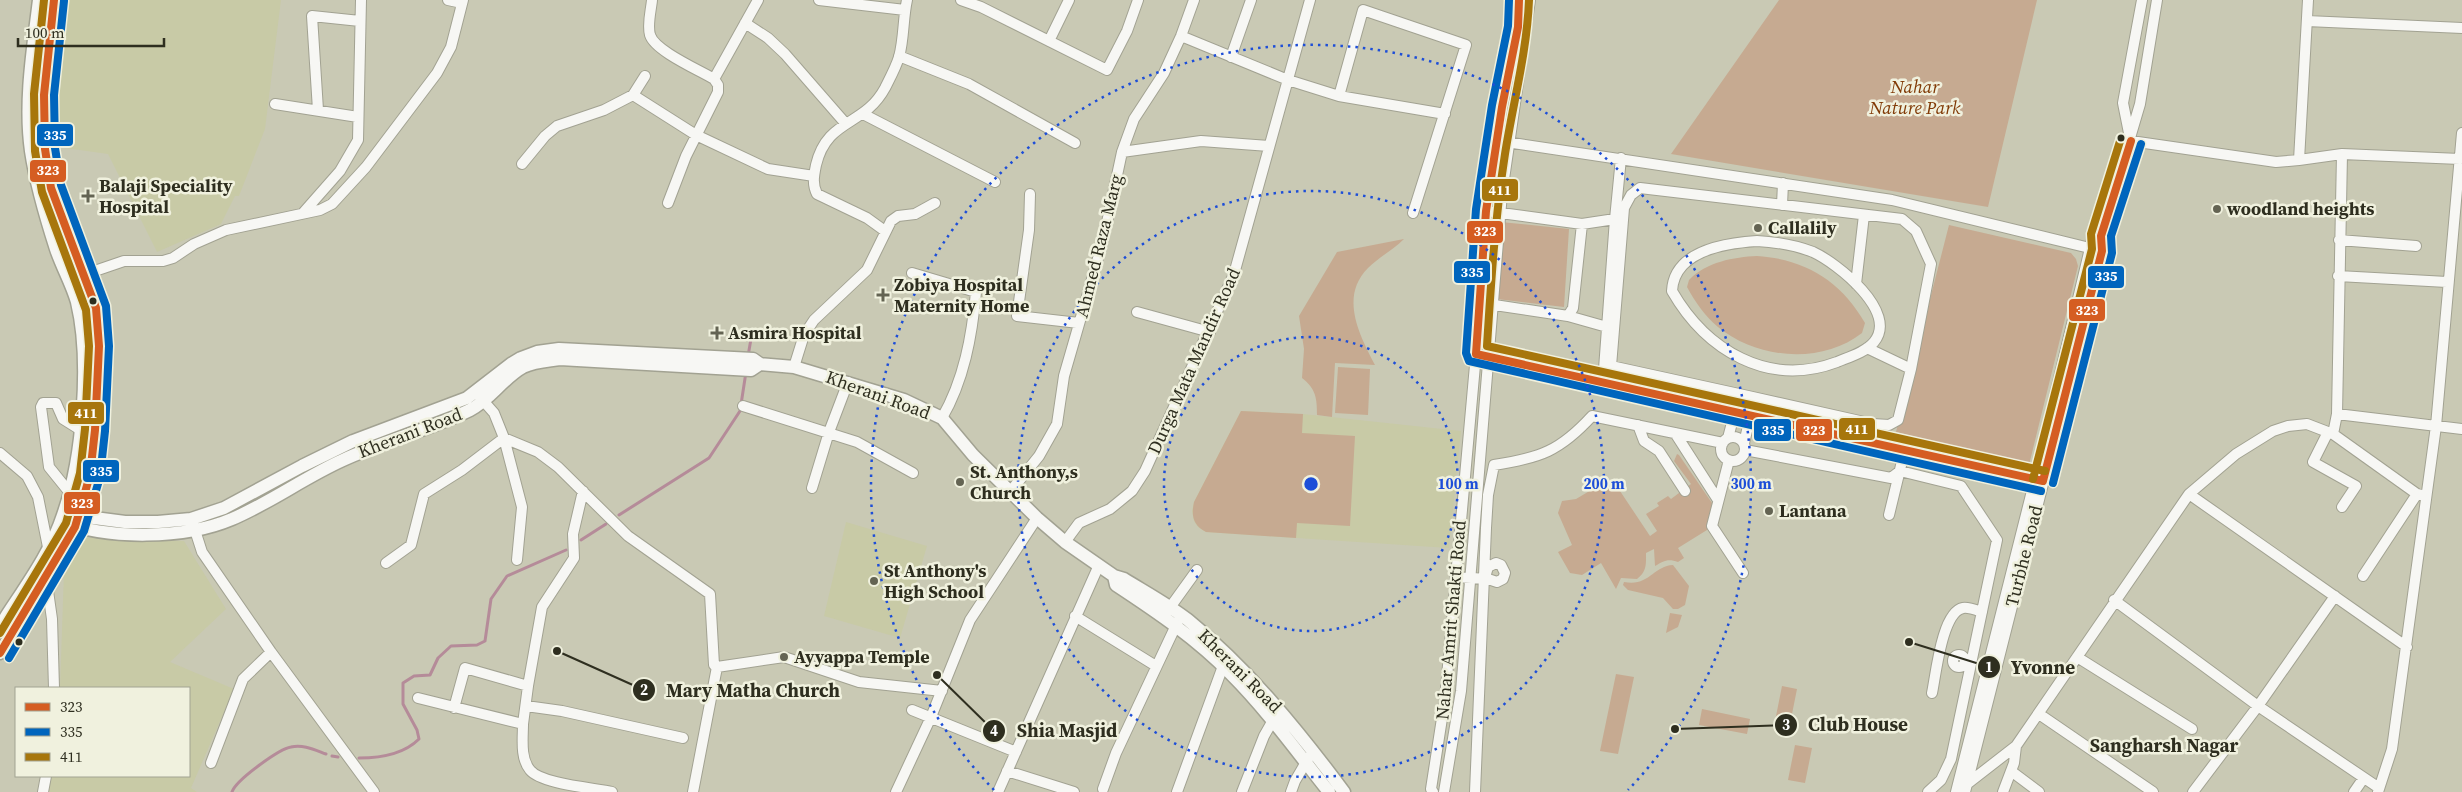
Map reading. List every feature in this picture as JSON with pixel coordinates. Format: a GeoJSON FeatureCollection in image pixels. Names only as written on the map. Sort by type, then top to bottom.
{"type":"FeatureCollection","features":[{"type":"Feature","properties":{"kind":"main road"},"geometry":{"type":"LineString","coordinates":[[0,626],[48,547],[63,516],[74,477],[80,429],[84,369],[77,301],[57,250],[31,150],[29,110],[39,0]]}},
{"type":"Feature","properties":{"kind":"main road"},"geometry":{"type":"LineString","coordinates":[[0,653],[77,522],[90,475],[98,393],[99,346],[96,308],[51,188],[45,149],[43,111],[54,0]]}},
{"type":"Feature","properties":{"kind":"main road","name":"Kherani Road"},"geometry":{"type":"LineString","coordinates":[[63,516],[77,522],[192,524],[232,519],[341,461],[367,443],[471,410],[479,396],[511,364],[537,352],[578,350],[794,367],[904,400],[942,418],[972,454],[1037,518],[1065,542],[1114,576],[1116,585],[1179,620],[1239,664],[1276,715],[1306,763],[1330,792]]}},
{"type":"Feature","properties":{"kind":"main road","name":"Kherani Road"},"geometry":{"type":"LineString","coordinates":[[1179,620],[1223,666],[1312,749],[1344,792]]}},
{"type":"Feature","properties":{"kind":"street"},"geometry":{"type":"LineString","coordinates":[[303,213],[340,171],[358,140],[361,0]]}},
{"type":"Feature","properties":{"kind":"street"},"geometry":{"type":"LineString","coordinates":[[83,275],[124,261],[163,261],[173,258],[194,244],[226,230],[320,210],[332,204],[343,194],[425,90],[451,47],[463,1],[448,0]]}},
{"type":"Feature","properties":{"kind":"street"},"geometry":{"type":"LineString","coordinates":[[652,0],[649,28],[651,38],[666,52],[714,79],[718,85],[718,92],[696,135],[668,203]]}},
{"type":"Feature","properties":{"kind":"street"},"geometry":{"type":"LineString","coordinates":[[714,79],[756,0]]}},
{"type":"Feature","properties":{"kind":"street"},"geometry":{"type":"LineString","coordinates":[[826,0],[906,5],[899,56],[884,89],[873,106],[829,135],[820,150],[814,176],[814,187],[817,194],[867,218],[885,232]]}},
{"type":"Feature","properties":{"kind":"street"},"geometry":{"type":"LineString","coordinates":[[961,0],[983,4],[1049,41],[1107,70],[1127,31],[1138,0]]}},
{"type":"Feature","properties":{"kind":"street"},"geometry":{"type":"LineString","coordinates":[[1049,41],[1070,0]]}},
{"type":"Feature","properties":{"kind":"street","name":"Ahmed Raza Marg"},"geometry":{"type":"LineString","coordinates":[[1010,492],[1038,456],[1055,430],[1064,376],[1103,241],[1122,152],[1133,122],[1164,72],[1181,36],[1194,0]]}},
{"type":"Feature","properties":{"kind":"street"},"geometry":{"type":"LineString","coordinates":[[1231,57],[1251,0]]}},
{"type":"Feature","properties":{"kind":"street","name":"Durga Mata Mandir Road"},"geometry":{"type":"LineString","coordinates":[[1065,542],[1079,523],[1110,509],[1132,491],[1145,471],[1210,332],[1234,274],[1310,0]]}},
{"type":"Feature","properties":{"kind":"street","name":"Nahar Amrit Shakti Road"},"geometry":{"type":"LineString","coordinates":[[1433,792],[1431,789],[1445,699],[1476,354],[1486,211],[1518,27],[1519,0]]}},
{"type":"Feature","properties":{"kind":"street","name":"Nahar Amrit Shakti Road"},"geometry":{"type":"LineString","coordinates":[[1444,792],[1462,692],[1471,575],[1484,463],[1500,213],[1530,0]]}},
{"type":"Feature","properties":{"kind":"street"},"geometry":{"type":"LineString","coordinates":[[2142,0],[2123,103],[2131,141],[2276,162],[2342,154],[2460,159]]}},
{"type":"Feature","properties":{"kind":"street","name":"Turbhe Road"},"geometry":{"type":"LineString","coordinates":[[2039,480],[2104,243],[2100,236],[2131,141],[2140,104],[2157,0]]}},
{"type":"Feature","properties":{"kind":"street"},"geometry":{"type":"LineString","coordinates":[[2299,160],[2308,0]]}},
{"type":"Feature","properties":{"kind":"street"},"geometry":{"type":"LineString","coordinates":[[1339,96],[1363,10],[1466,45],[1413,212]]}},
{"type":"Feature","properties":{"kind":"street"},"geometry":{"type":"LineString","coordinates":[[318,110],[312,16],[360,21]]}},
{"type":"Feature","properties":{"kind":"street"},"geometry":{"type":"LineString","coordinates":[[2306,21],[2462,28]]}},
{"type":"Feature","properties":{"kind":"street"},"geometry":{"type":"LineString","coordinates":[[745,23],[768,38],[785,54],[846,124]]}},
{"type":"Feature","properties":{"kind":"street"},"geometry":{"type":"LineString","coordinates":[[1181,36],[1288,80],[1339,96],[1445,114]]}},
{"type":"Feature","properties":{"kind":"street"},"geometry":{"type":"LineString","coordinates":[[899,56],[969,84],[1075,143]]}},
{"type":"Feature","properties":{"kind":"street"},"geometry":{"type":"LineString","coordinates":[[522,164],[545,136],[557,126],[604,110],[633,95],[645,76]]}},
{"type":"Feature","properties":{"kind":"street"},"geometry":{"type":"LineString","coordinates":[[633,95],[696,135],[768,169],[814,176]]}},
{"type":"Feature","properties":{"kind":"street"},"geometry":{"type":"LineString","coordinates":[[275,104],[358,117]]}},
{"type":"Feature","properties":{"kind":"street"},"geometry":{"type":"LineString","coordinates":[[863,114],[995,182]]}},
{"type":"Feature","properties":{"kind":"street"},"geometry":{"type":"LineString","coordinates":[[2114,600],[2258,706],[2378,790],[2392,749],[2407,646],[2422,495],[2436,426],[2462,133]]}},
{"type":"Feature","properties":{"kind":"street"},"geometry":{"type":"LineString","coordinates":[[1497,140],[1892,200],[2102,251]]}},
{"type":"Feature","properties":{"kind":"street"},"geometry":{"type":"LineString","coordinates":[[1122,152],[1201,141],[1269,146]]}},
{"type":"Feature","properties":{"kind":"street"},"geometry":{"type":"LineString","coordinates":[[2342,154],[2338,276],[2337,414],[2330,433],[2313,462],[2356,486],[2342,507]]}},
{"type":"Feature","properties":{"kind":"street"},"geometry":{"type":"LineString","coordinates":[[1604,369],[1621,158]]}},
{"type":"Feature","properties":{"kind":"street"},"geometry":{"type":"LineString","coordinates":[[1782,205],[1783,183]]}},
{"type":"Feature","properties":{"kind":"street"},"geometry":{"type":"LineString","coordinates":[[1640,188],[1864,215],[1902,219],[1916,230],[1931,264],[1911,369],[1898,420],[1889,425],[1873,424],[1611,366],[1624,208],[1631,195],[1640,188]]}},
{"type":"Feature","properties":{"kind":"street"},"geometry":{"type":"LineString","coordinates":[[1030,194],[1028,239],[1017,316],[1079,323]]}},
{"type":"Feature","properties":{"kind":"street"},"geometry":{"type":"LineString","coordinates":[[794,367],[804,335],[814,320],[867,270],[891,221],[898,216],[914,214],[935,203]]}},
{"type":"Feature","properties":{"kind":"street"},"geometry":{"type":"LineString","coordinates":[[1486,211],[1582,224],[1615,219]]}},
{"type":"Feature","properties":{"kind":"street"},"geometry":{"type":"LineString","coordinates":[[1856,284],[1864,215]]}},
{"type":"Feature","properties":{"kind":"street"},"geometry":{"type":"LineString","coordinates":[[1568,316],[1573,308],[1582,224]]}},
{"type":"Feature","properties":{"kind":"street"},"geometry":{"type":"LineString","coordinates":[[1485,236],[1499,236]]}},
{"type":"Feature","properties":{"kind":"street"},"geometry":{"type":"LineString","coordinates":[[1956,792],[1992,667],[2039,480],[2092,240],[2100,236]]}},
{"type":"Feature","properties":{"kind":"street"},"geometry":{"type":"LineString","coordinates":[[2339,240],[2416,246]]}},
{"type":"Feature","properties":{"kind":"street"},"geometry":{"type":"LineString","coordinates":[[1757,241],[1776,242],[1812,252],[1829,261],[1856,284],[1881,320],[1878,334],[1874,342],[1867,348],[1850,357],[1814,368],[1795,369],[1758,364],[1723,349],[1708,338],[1683,310],[1672,291],[1676,272],[1685,262],[1720,246],[1757,241]]}},
{"type":"Feature","properties":{"kind":"street"},"geometry":{"type":"LineString","coordinates":[[912,273],[976,292],[972,330],[966,358],[951,402],[942,418]]}},
{"type":"Feature","properties":{"kind":"street"},"geometry":{"type":"LineString","coordinates":[[2338,276],[2448,282]]}},
{"type":"Feature","properties":{"kind":"street"},"geometry":{"type":"LineString","coordinates":[[1480,304],[1568,316],[1607,327]]}},
{"type":"Feature","properties":{"kind":"street"},"geometry":{"type":"LineString","coordinates":[[1137,312],[1210,332]]}},
{"type":"Feature","properties":{"kind":"street"},"geometry":{"type":"LineString","coordinates":[[1867,348],[1911,369]]}},
{"type":"Feature","properties":{"kind":"street"},"geometry":{"type":"LineString","coordinates":[[1476,354],[1490,355],[2039,480]]}},
{"type":"Feature","properties":{"kind":"street"},"geometry":{"type":"LineString","coordinates":[[812,488],[829,432],[848,382]]}},
{"type":"Feature","properties":{"kind":"street"},"geometry":{"type":"LineString","coordinates":[[479,396],[494,413],[504,438],[522,507],[517,560]]}},
{"type":"Feature","properties":{"kind":"street"},"geometry":{"type":"LineString","coordinates":[[1744,413],[1726,440],[1723,455],[1729,460],[1740,459],[1744,447],[1744,413],[1748,396]]}},
{"type":"Feature","properties":{"kind":"street"},"geometry":{"type":"LineString","coordinates":[[70,493],[55,476],[47,461],[41,407],[43,403],[56,403],[64,419],[80,429]]}},
{"type":"Feature","properties":{"kind":"street"},"geometry":{"type":"LineString","coordinates":[[743,406],[857,442],[913,473]]}},
{"type":"Feature","properties":{"kind":"street"},"geometry":{"type":"LineString","coordinates":[[2337,414],[2462,429]]}},
{"type":"Feature","properties":{"kind":"street"},"geometry":{"type":"LineString","coordinates":[[1475,792],[1486,575],[1488,495],[1494,465],[1524,460],[1550,452],[1573,436],[1592,416],[1676,433],[1726,440],[1739,438],[1744,447],[1891,478],[1900,471]]}},
{"type":"Feature","properties":{"kind":"street"},"geometry":{"type":"LineString","coordinates":[[1966,788],[2016,746],[2114,600],[2189,494],[2236,454],[2273,432],[2288,426],[2308,424],[2330,433],[2422,495]]}},
{"type":"Feature","properties":{"kind":"street"},"geometry":{"type":"LineString","coordinates":[[1638,425],[1644,441],[1659,451],[1685,491]]}},
{"type":"Feature","properties":{"kind":"street"},"geometry":{"type":"LineString","coordinates":[[1676,433],[1718,500]]}},
{"type":"Feature","properties":{"kind":"street"},"geometry":{"type":"LineString","coordinates":[[504,438],[538,452],[583,491],[628,536],[710,594],[712,650],[714,665],[717,667],[693,792]]}},
{"type":"Feature","properties":{"kind":"street"},"geometry":{"type":"LineString","coordinates":[[386,563],[411,545],[424,494],[462,470],[504,438]]}},
{"type":"Feature","properties":{"kind":"street"},"geometry":{"type":"LineString","coordinates":[[1889,515],[1905,449]]}},
{"type":"Feature","properties":{"kind":"street"},"geometry":{"type":"LineString","coordinates":[[0,453],[27,476],[38,497],[48,547]]}},
{"type":"Feature","properties":{"kind":"street"},"geometry":{"type":"LineString","coordinates":[[1729,460],[1712,526],[1744,573]]}},
{"type":"Feature","properties":{"kind":"street"},"geometry":{"type":"LineString","coordinates":[[1900,471],[1961,486],[1997,540],[1982,612],[1968,662],[1952,759],[1941,780],[1928,792]]}},
{"type":"Feature","properties":{"kind":"street"},"geometry":{"type":"LineString","coordinates":[[583,491],[573,534],[574,558],[542,607],[523,724],[523,755],[530,770],[540,778],[612,792]]}},
{"type":"Feature","properties":{"kind":"street"},"geometry":{"type":"LineString","coordinates":[[2189,494],[2407,646]]}},
{"type":"Feature","properties":{"kind":"street"},"geometry":{"type":"LineString","coordinates":[[2364,576],[2422,495]]}},
{"type":"Feature","properties":{"kind":"street"},"geometry":{"type":"LineString","coordinates":[[896,792],[931,717],[970,620],[1037,518]]}},
{"type":"Feature","properties":{"kind":"street"},"geometry":{"type":"LineString","coordinates":[[192,524],[202,552],[271,652],[374,792]]}},
{"type":"Feature","properties":{"kind":"street"},"geometry":{"type":"LineString","coordinates":[[1002,791],[1007,771],[1099,565]]}},
{"type":"Feature","properties":{"kind":"street"},"geometry":{"type":"LineString","coordinates":[[1166,612],[1197,570]]}},
{"type":"Feature","properties":{"kind":"street"},"geometry":{"type":"LineString","coordinates":[[1455,578],[1486,575]]}},
{"type":"Feature","properties":{"kind":"street"},"geometry":{"type":"LineString","coordinates":[[46,577],[52,619],[54,687]]}},
{"type":"Feature","properties":{"kind":"street"},"geometry":{"type":"LineString","coordinates":[[2193,792],[2258,706],[2335,596]]}},
{"type":"Feature","properties":{"kind":"street"},"geometry":{"type":"LineString","coordinates":[[1932,693],[1947,622],[1957,610],[1964,608],[1982,612]]}},
{"type":"Feature","properties":{"kind":"street"},"geometry":{"type":"LineString","coordinates":[[1075,616],[1156,666]]}},
{"type":"Feature","properties":{"kind":"street"},"geometry":{"type":"LineString","coordinates":[[1104,789],[1116,753],[1179,620]]}},
{"type":"Feature","properties":{"kind":"street"},"geometry":{"type":"LineString","coordinates":[[211,762],[243,680],[271,652]]}},
{"type":"Feature","properties":{"kind":"street"},"geometry":{"type":"LineString","coordinates":[[717,667],[784,657],[859,682],[942,691]]}},
{"type":"Feature","properties":{"kind":"street"},"geometry":{"type":"LineString","coordinates":[[2076,657],[2192,729]]}},
{"type":"Feature","properties":{"kind":"street"},"geometry":{"type":"LineString","coordinates":[[1968,662],[1992,667]]}},
{"type":"Feature","properties":{"kind":"street"},"geometry":{"type":"LineString","coordinates":[[1176,792],[1223,666]]}},
{"type":"Feature","properties":{"kind":"street"},"geometry":{"type":"LineString","coordinates":[[1966,788],[1992,667]]}},
{"type":"Feature","properties":{"kind":"street"},"geometry":{"type":"LineString","coordinates":[[454,708],[465,668],[528,686]]}},
{"type":"Feature","properties":{"kind":"street"},"geometry":{"type":"LineString","coordinates":[[418,698],[523,724]]}},
{"type":"Feature","properties":{"kind":"street"},"geometry":{"type":"LineString","coordinates":[[526,706],[562,711],[683,738]]}},
{"type":"Feature","properties":{"kind":"street"},"geometry":{"type":"LineString","coordinates":[[912,710],[1016,752]]}},
{"type":"Feature","properties":{"kind":"street"},"geometry":{"type":"LineString","coordinates":[[2039,714],[2153,792]]}},
{"type":"Feature","properties":{"kind":"street"},"geometry":{"type":"LineString","coordinates":[[1242,792],[1264,736],[1276,715]]}},
{"type":"Feature","properties":{"kind":"street"},"geometry":{"type":"LineString","coordinates":[[2003,792],[2012,771],[2016,746]]}},
{"type":"Feature","properties":{"kind":"street"},"geometry":{"type":"LineString","coordinates":[[1291,792],[1295,780],[1312,749]]}},
{"type":"Feature","properties":{"kind":"street"},"geometry":{"type":"LineString","coordinates":[[1007,771],[1074,792]]}},
{"type":"Feature","properties":{"kind":"street"},"geometry":{"type":"LineString","coordinates":[[2012,771],[2039,792]]}},
{"type":"Feature","properties":{"kind":"street"},"geometry":{"type":"LineString","coordinates":[[43,792],[46,777]]}},
{"type":"Feature","properties":{"kind":"street"},"geometry":{"type":"LineString","coordinates":[[2354,792],[2363,779]]}},
{"type":"Feature","properties":{"kind":"shaded area"},"geometry":{"type":"Polygon","coordinates":[[[60,0],[281,0],[265,129],[239,196],[235,196],[221,224],[157,252],[108,154],[51,146],[60,0]]]}},
{"type":"Feature","properties":{"kind":"shaded area"},"geometry":{"type":"Polygon","coordinates":[[[1241,411],[1303,414],[1461,431],[1449,548],[1206,532],[1198,527],[1194,521],[1192,511],[1194,502],[1241,411]]]}},
{"type":"Feature","properties":{"kind":"shaded area","name":"St Anthony's High School"},"geometry":{"type":"Polygon","coordinates":[[[846,522],[927,546],[900,638],[824,616],[846,522]]]}},
{"type":"Feature","properties":{"kind":"shaded area"},"geometry":{"type":"Polygon","coordinates":[[[78,537],[184,541],[226,609],[170,662],[234,689],[191,788],[197,792],[49,792],[51,777],[190,777],[190,687],[60,687],[64,571],[78,537]]]}},
{"type":"Feature","properties":{"kind":"green space","name":"Nahar Nature Park"},"geometry":{"type":"Polygon","coordinates":[[[1779,0],[2037,0],[1988,207],[1671,154],[1779,0]]]}},
{"type":"Feature","properties":{"kind":"green space"},"geometry":{"type":"Polygon","coordinates":[[[1501,222],[1569,229],[1564,307],[1497,299],[1501,222]]]}},
{"type":"Feature","properties":{"kind":"green space"},"geometry":{"type":"Polygon","coordinates":[[[1949,225],[2071,253],[2076,259],[2078,266],[2029,465],[1896,432],[1949,225]]]}},
{"type":"Feature","properties":{"kind":"green space"},"geometry":{"type":"Polygon","coordinates":[[[1404,239],[1368,268],[1359,279],[1355,291],[1355,316],[1375,365],[1335,363],[1332,417],[1317,415],[1315,394],[1302,378],[1304,349],[1299,316],[1337,252],[1404,239]]]}},
{"type":"Feature","properties":{"kind":"green space"},"geometry":{"type":"Polygon","coordinates":[[[1757,256],[1774,258],[1806,267],[1833,284],[1845,295],[1865,323],[1862,333],[1846,343],[1828,350],[1809,354],[1789,354],[1751,346],[1734,338],[1718,327],[1693,298],[1687,287],[1689,280],[1712,265],[1739,258],[1757,256]]]}},
{"type":"Feature","properties":{"kind":"green space"},"geometry":{"type":"Polygon","coordinates":[[[1338,367],[1370,369],[1368,415],[1335,413],[1338,367]]]}},
{"type":"Feature","properties":{"kind":"green space"},"geometry":{"type":"Polygon","coordinates":[[[1241,411],[1303,414],[1302,433],[1355,436],[1350,526],[1297,523],[1296,538],[1206,532],[1198,526],[1193,516],[1194,502],[1241,411]]]}},
{"type":"Feature","properties":{"kind":"green space"},"geometry":{"type":"Polygon","coordinates":[[[1677,454],[1712,503],[1707,530],[1678,548],[1684,558],[1678,562],[1671,560],[1655,566],[1654,549],[1646,553],[1643,573],[1637,579],[1621,578],[1616,589],[1601,563],[1582,575],[1570,573],[1558,552],[1572,545],[1558,513],[1562,501],[1576,499],[1598,486],[1620,491],[1650,536],[1657,531],[1646,514],[1659,506],[1657,503],[1668,496],[1671,499],[1691,484],[1674,461],[1677,454]]]}},
{"type":"Feature","properties":{"kind":"green space"},"geometry":{"type":"Polygon","coordinates":[[[1673,565],[1689,586],[1685,605],[1678,609],[1673,609],[1663,598],[1628,590],[1623,585],[1624,582],[1639,582],[1666,566],[1673,565]]]}},
{"type":"Feature","properties":{"kind":"green space"},"geometry":{"type":"Polygon","coordinates":[[[1670,613],[1682,615],[1678,627],[1666,633],[1670,613]]]}},
{"type":"Feature","properties":{"kind":"green space"},"geometry":{"type":"Polygon","coordinates":[[[1616,674],[1634,677],[1618,754],[1600,751],[1616,674]]]}},
{"type":"Feature","properties":{"kind":"green space"},"geometry":{"type":"Polygon","coordinates":[[[1782,686],[1797,689],[1790,724],[1775,721],[1782,686]]]}},
{"type":"Feature","properties":{"kind":"green space"},"geometry":{"type":"Polygon","coordinates":[[[1702,709],[1750,719],[1747,734],[1699,725],[1702,709]]]}},
{"type":"Feature","properties":{"kind":"green space"},"geometry":{"type":"Polygon","coordinates":[[[1795,745],[1812,748],[1805,783],[1788,780],[1795,745]]]}},
{"type":"Feature","properties":{"kind":"waterway"},"geometry":{"type":"LineString","coordinates":[[748,356],[751,339]]}},
{"type":"Feature","properties":{"kind":"waterway"},"geometry":{"type":"LineString","coordinates":[[619,515],[709,458],[740,411],[746,372]]}},
{"type":"Feature","properties":{"kind":"waterway"},"geometry":{"type":"LineString","coordinates":[[581,540],[606,524]]}},
{"type":"Feature","properties":{"kind":"waterway"},"geometry":{"type":"LineString","coordinates":[[359,758],[399,752],[419,739],[417,730],[403,704],[403,683],[414,676],[430,675],[438,658],[451,646],[477,645],[485,641],[491,599],[507,576],[566,550]]}},
{"type":"Feature","properties":{"kind":"waterway"},"geometry":{"type":"LineString","coordinates":[[232,792],[249,773],[285,749],[300,746],[326,754]]}},
{"type":"Feature","properties":{"kind":"waterway"},"geometry":{"type":"LineString","coordinates":[[332,756],[338,757]]}},
{"type":"Feature","properties":{"kind":"transit line","name":"411"},"geometry":{"type":"LineString","coordinates":[[0,633],[66,523],[80,473],[85,429],[89,346],[86,310],[42,192],[35,151],[34,94],[44,0]]}},
{"type":"Feature","properties":{"kind":"transit line","name":"323"},"geometry":{"type":"LineString","coordinates":[[0,653],[75,527],[90,475],[95,430],[99,346],[96,308],[51,188],[45,149],[44,95],[54,0]]}},
{"type":"Feature","properties":{"kind":"transit line","name":"335"},"geometry":{"type":"LineString","coordinates":[[1509,0],[1508,26],[1492,105],[1476,209],[1466,353],[1469,361],[2041,491]]}},
{"type":"Feature","properties":{"kind":"transit line","name":"323"},"geometry":{"type":"LineString","coordinates":[[1519,0],[1518,27],[1502,107],[1486,211],[1476,354],[2043,481]]}},
{"type":"Feature","properties":{"kind":"transit line","name":"411"},"geometry":{"type":"LineString","coordinates":[[1529,0],[1523,58],[1505,154],[1499,202],[1487,346],[2045,471]]}},
{"type":"Feature","properties":{"kind":"transit line","name":"335"},"geometry":{"type":"LineString","coordinates":[[9,658],[84,531],[100,477],[105,431],[109,346],[106,306],[61,185],[55,148],[54,95],[64,1]]}},
{"type":"Feature","properties":{"kind":"transit line","name":"411"},"geometry":{"type":"LineString","coordinates":[[2033,479],[2092,249],[2091,234],[2121,138]]}},
{"type":"Feature","properties":{"kind":"transit line","name":"323"},"geometry":{"type":"LineString","coordinates":[[2043,481],[2102,251],[2101,236],[2131,141]]}},
{"type":"Feature","properties":{"kind":"transit line","name":"335"},"geometry":{"type":"LineString","coordinates":[[2053,483],[2112,253],[2111,236],[2141,144]]}},
{"type":"Feature","properties":{"kind":"place","name":"Balaji Speciality Hospital"},"geometry":{"type":"Point","coordinates":[88,196]}},
{"type":"Feature","properties":{"kind":"place","name":"woodland heights"},"geometry":{"type":"Point","coordinates":[2217,209]}},
{"type":"Feature","properties":{"kind":"place","name":"Callalily"},"geometry":{"type":"Point","coordinates":[1758,228]}},
{"type":"Feature","properties":{"kind":"place","name":"Zobiya Hospital Maternity Home"},"geometry":{"type":"Point","coordinates":[883,295]}},
{"type":"Feature","properties":{"kind":"place","name":"Asmira Hospital"},"geometry":{"type":"Point","coordinates":[717,333]}},
{"type":"Feature","properties":{"kind":"place","name":"St. Anthony,s Church"},"geometry":{"type":"Point","coordinates":[960,482]}},
{"type":"Feature","properties":{"kind":"place","name":"Lantana"},"geometry":{"type":"Point","coordinates":[1769,511]}},
{"type":"Feature","properties":{"kind":"place","name":"St Anthony's High School"},"geometry":{"type":"Point","coordinates":[874,581]}},
{"type":"Feature","properties":{"kind":"place","name":"Yvonne"},"geometry":{"type":"Point","coordinates":[1909,642]}},
{"type":"Feature","properties":{"kind":"place","name":"Mary Matha Church"},"geometry":{"type":"Point","coordinates":[557,651]}},
{"type":"Feature","properties":{"kind":"place","name":"Ayyappa Temple"},"geometry":{"type":"Point","coordinates":[784,657]}},
{"type":"Feature","properties":{"kind":"place","name":"Shia Masjid"},"geometry":{"type":"Point","coordinates":[937,675]}},
{"type":"Feature","properties":{"kind":"place","name":"Club House"},"geometry":{"type":"Point","coordinates":[1675,729]}},
{"type":"Feature","properties":{"kind":"district","name":"Sangharsh Nagar"},"geometry":{"type":"Point","coordinates":[2164,745]}}]}
